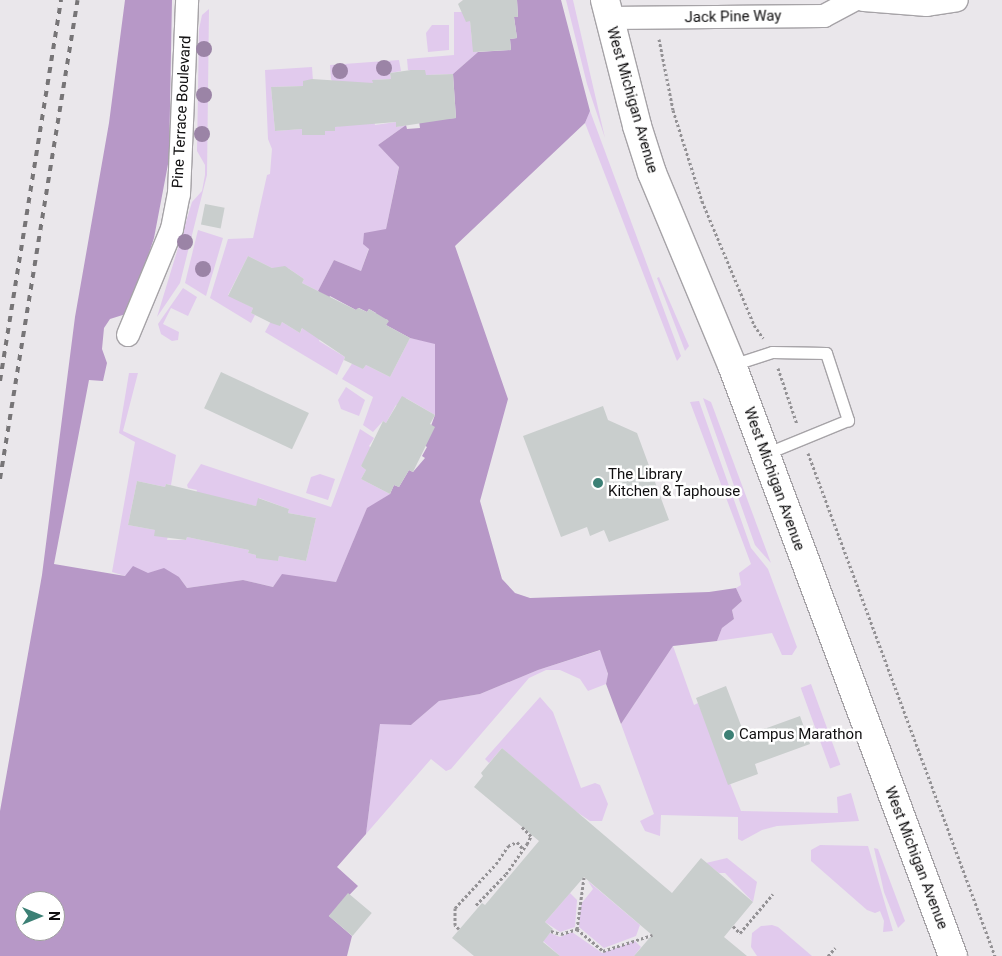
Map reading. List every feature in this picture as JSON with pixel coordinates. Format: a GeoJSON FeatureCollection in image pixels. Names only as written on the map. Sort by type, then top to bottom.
{"type":"FeatureCollection","features":[{"type":"Feature","properties":{"kind":"street","name":"Pine Terrace Boulevard"},"geometry":{"type":"LineString","coordinates":[[128,335],[172,229],[179,194],[186,0]]}},
{"type":"Feature","properties":{"kind":"street","name":"Jack Pine Way"},"geometry":{"type":"LineString","coordinates":[[606,9],[657,17],[824,16],[854,0]]}},
{"type":"Feature","properties":{"kind":"street"},"geometry":{"type":"LineString","coordinates":[[864,0],[927,5],[956,0]]}},
{"type":"Feature","properties":{"kind":"street","name":"West Michigan Avenue"},"geometry":{"type":"LineString","coordinates":[[606,9],[652,173],[732,365],[953,956]]}},
{"type":"Feature","properties":{"kind":"lane"},"geometry":{"type":"LineString","coordinates":[[732,365],[772,352],[826,353],[848,420],[765,454]]}},
{"type":"Feature","properties":{"kind":"path"},"geometry":{"type":"LineString","coordinates":[[657,17],[673,110],[702,201],[754,325],[772,352],[802,439],[995,956]]}},
{"type":"Feature","properties":{"kind":"path"},"geometry":{"type":"LineString","coordinates":[[476,904],[506,874],[531,836],[522,827]]}},
{"type":"Feature","properties":{"kind":"path"},"geometry":{"type":"LineString","coordinates":[[459,929],[455,925],[455,908],[496,864],[508,846],[517,842],[523,849]]}},
{"type":"Feature","properties":{"kind":"path"},"geometry":{"type":"LineString","coordinates":[[577,929],[584,877]]}},
{"type":"Feature","properties":{"kind":"path"},"geometry":{"type":"LineString","coordinates":[[733,926],[740,933],[773,894]]}},
{"type":"Feature","properties":{"kind":"path"},"geometry":{"type":"LineString","coordinates":[[551,931],[561,934],[577,929]]}},
{"type":"Feature","properties":{"kind":"path"},"geometry":{"type":"LineString","coordinates":[[577,929],[603,950],[652,935]]}},
{"type":"Feature","properties":{"kind":"path"},"geometry":{"type":"LineString","coordinates":[[828,956],[835,948]]}},
{"type":"Feature","properties":{"kind":"shaded area"},"geometry":{"type":"Polygon","coordinates":[[[125,0],[172,0],[169,159],[154,238],[129,313],[110,319],[104,328],[102,349],[107,363],[103,381],[89,380],[54,564],[125,576],[133,566],[148,573],[164,568],[179,577],[187,588],[243,580],[273,587],[282,574],[336,582],[367,508],[390,494],[394,485],[399,487],[409,470],[413,472],[425,458],[422,456],[427,447],[424,445],[435,415],[435,344],[410,338],[386,325],[388,320],[375,316],[376,313],[369,309],[367,312],[359,308],[356,310],[330,296],[327,301],[318,291],[334,260],[361,271],[369,249],[363,244],[364,233],[386,229],[399,167],[378,145],[406,125],[407,129],[420,128],[419,121],[456,118],[453,74],[478,52],[511,50],[510,39],[517,38],[514,17],[518,17],[517,0],[561,0],[590,111],[585,123],[455,246],[508,399],[480,501],[502,579],[515,593],[530,598],[709,592],[736,588],[742,601],[732,610],[734,619],[722,628],[717,641],[673,646],[621,724],[606,684],[608,674],[600,650],[538,670],[480,694],[439,701],[411,725],[380,724],[366,834],[337,867],[358,886],[329,916],[352,936],[347,956],[0,956],[0,811],[42,575],[75,317],[109,123],[125,0]]]}},
{"type":"Feature","properties":{"kind":"shaded area"},"geometry":{"type":"Polygon","coordinates":[[[566,0],[573,0],[605,138],[587,84],[566,0]]]}},
{"type":"Feature","properties":{"kind":"shaded area"},"geometry":{"type":"Polygon","coordinates":[[[209,9],[207,175],[180,283],[157,317],[192,202],[202,191],[205,175],[205,165],[197,151],[199,29],[202,15],[209,9]]]}},
{"type":"Feature","properties":{"kind":"shaded area"},"geometry":{"type":"Polygon","coordinates":[[[454,12],[465,12],[466,21],[470,21],[472,41],[477,41],[478,52],[453,74],[426,75],[408,70],[407,59],[454,55],[454,12]]]}},
{"type":"Feature","properties":{"kind":"shaded area"},"geometry":{"type":"Polygon","coordinates":[[[432,25],[449,25],[449,50],[428,52],[426,33],[432,25]]]}},
{"type":"Feature","properties":{"kind":"shaded area"},"geometry":{"type":"Polygon","coordinates":[[[399,60],[401,71],[390,73],[391,79],[373,80],[373,85],[333,83],[331,79],[330,65],[399,60]]]}},
{"type":"Feature","properties":{"kind":"shaded area"},"geometry":{"type":"Polygon","coordinates":[[[312,67],[313,81],[303,86],[271,87],[275,131],[302,129],[325,135],[325,131],[335,131],[335,127],[374,118],[375,125],[396,122],[396,127],[406,125],[378,145],[399,166],[386,229],[369,248],[361,271],[334,260],[318,291],[302,283],[304,279],[288,268],[272,268],[248,256],[228,295],[253,308],[251,313],[255,315],[251,323],[210,298],[228,239],[253,238],[267,175],[270,174],[272,149],[268,139],[265,70],[312,67]]]}},
{"type":"Feature","properties":{"kind":"shaded area"},"geometry":{"type":"Polygon","coordinates":[[[590,111],[681,356],[677,361],[585,123],[590,111]]]}},
{"type":"Feature","properties":{"kind":"shaded area"},"geometry":{"type":"Polygon","coordinates":[[[198,230],[223,238],[206,296],[185,283],[198,230]]]}},
{"type":"Feature","properties":{"kind":"shaded area"},"geometry":{"type":"Polygon","coordinates":[[[659,277],[689,346],[685,351],[657,278],[659,277]]]}},
{"type":"Feature","properties":{"kind":"shaded area"},"geometry":{"type":"Polygon","coordinates":[[[183,288],[197,297],[188,316],[171,308],[163,324],[179,332],[178,340],[172,341],[161,334],[158,324],[183,288]]]}},
{"type":"Feature","properties":{"kind":"shaded area"},"geometry":{"type":"Polygon","coordinates":[[[271,321],[280,325],[282,322],[300,333],[303,327],[321,336],[319,341],[345,357],[337,375],[265,332],[271,321]]]}},
{"type":"Feature","properties":{"kind":"shaded area"},"geometry":{"type":"Polygon","coordinates":[[[410,338],[435,343],[435,415],[406,398],[401,408],[396,405],[386,423],[383,421],[373,432],[363,425],[373,397],[342,379],[353,362],[363,369],[366,365],[390,377],[410,338]]]}},
{"type":"Feature","properties":{"kind":"shaded area"},"geometry":{"type":"Polygon","coordinates":[[[129,373],[138,373],[123,431],[176,455],[171,485],[166,484],[165,487],[137,481],[128,525],[155,530],[168,536],[167,540],[186,540],[187,537],[249,550],[248,553],[256,555],[256,558],[265,557],[278,561],[279,556],[306,561],[316,518],[288,513],[289,509],[259,498],[256,506],[196,493],[197,490],[188,488],[187,485],[201,464],[331,507],[360,429],[374,438],[369,446],[372,449],[361,466],[366,470],[361,479],[390,494],[367,509],[336,582],[282,575],[273,587],[243,580],[187,588],[179,577],[148,573],[125,576],[112,572],[135,442],[119,433],[129,373]]]}},
{"type":"Feature","properties":{"kind":"shaded area"},"geometry":{"type":"Polygon","coordinates":[[[346,387],[365,400],[359,416],[341,409],[338,400],[346,387]]]}},
{"type":"Feature","properties":{"kind":"shaded area"},"geometry":{"type":"Polygon","coordinates":[[[703,398],[711,402],[771,563],[755,545],[703,398]]]}},
{"type":"Feature","properties":{"kind":"shaded area"},"geometry":{"type":"Polygon","coordinates":[[[699,401],[751,548],[768,569],[797,647],[792,655],[782,655],[772,633],[717,641],[722,628],[734,619],[732,610],[742,601],[736,588],[741,585],[739,573],[751,564],[690,402],[699,401]]]}},
{"type":"Feature","properties":{"kind":"shaded area"},"geometry":{"type":"Polygon","coordinates":[[[320,474],[335,479],[328,500],[306,493],[311,477],[320,474]]]}},
{"type":"Feature","properties":{"kind":"shaded area"},"geometry":{"type":"Polygon","coordinates":[[[673,646],[694,705],[698,703],[741,811],[838,813],[837,797],[851,793],[859,821],[777,826],[762,830],[742,841],[738,839],[738,817],[661,815],[660,836],[645,831],[640,821],[654,814],[621,724],[673,646]]]}},
{"type":"Feature","properties":{"kind":"shaded area"},"geometry":{"type":"Polygon","coordinates":[[[601,650],[608,675],[606,684],[588,691],[580,679],[560,670],[546,670],[529,678],[451,769],[446,771],[431,759],[366,834],[380,723],[411,725],[439,701],[480,694],[538,670],[601,650]]]}},
{"type":"Feature","properties":{"kind":"shaded area"},"geometry":{"type":"Polygon","coordinates":[[[811,684],[840,765],[830,769],[801,688],[811,684]]]}},
{"type":"Feature","properties":{"kind":"shaded area"},"geometry":{"type":"Polygon","coordinates":[[[540,697],[553,712],[581,788],[595,783],[600,785],[608,804],[602,821],[590,821],[574,810],[502,748],[489,763],[485,759],[540,697]]]}},
{"type":"Feature","properties":{"kind":"shaded area"},"geometry":{"type":"Polygon","coordinates":[[[820,845],[868,846],[893,931],[883,932],[884,921],[880,911],[875,913],[867,910],[811,861],[811,850],[820,845]]]}},
{"type":"Feature","properties":{"kind":"shaded area"},"geometry":{"type":"Polygon","coordinates":[[[874,848],[878,849],[905,921],[898,928],[884,892],[874,848]]]}},
{"type":"Feature","properties":{"kind":"shaded area"},"geometry":{"type":"Polygon","coordinates":[[[727,858],[757,882],[753,902],[725,873],[719,873],[706,863],[727,858]]]}},
{"type":"Feature","properties":{"kind":"shaded area"},"geometry":{"type":"Polygon","coordinates":[[[588,881],[640,925],[636,936],[604,948],[579,927],[581,904],[593,889],[588,881]]]}},
{"type":"Feature","properties":{"kind":"shaded area"},"geometry":{"type":"Polygon","coordinates":[[[570,893],[577,900],[575,927],[560,932],[545,922],[570,893]]]}},
{"type":"Feature","properties":{"kind":"shaded area"},"geometry":{"type":"Polygon","coordinates":[[[772,925],[778,927],[812,956],[757,956],[751,947],[752,933],[761,926],[772,925]]]}},
{"type":"Feature","properties":{"kind":"shaded area"},"geometry":{"type":"Polygon","coordinates":[[[572,932],[602,953],[635,941],[641,947],[634,956],[560,956],[543,941],[550,933],[560,937],[572,932]]]}},
{"type":"Feature","properties":{"kind":"building"},"geometry":{"type":"Polygon","coordinates":[[[463,0],[517,0],[518,17],[514,17],[517,38],[510,39],[511,50],[473,52],[470,21],[466,22],[458,4],[463,0]]]}},
{"type":"Feature","properties":{"kind":"building"},"geometry":{"type":"Polygon","coordinates":[[[425,70],[426,75],[453,74],[456,118],[396,127],[396,122],[335,127],[335,131],[325,131],[325,135],[302,135],[302,129],[275,131],[271,87],[303,86],[303,81],[312,79],[373,83],[372,80],[391,79],[390,73],[425,70]]]}},
{"type":"Feature","properties":{"kind":"building"},"geometry":{"type":"Polygon","coordinates":[[[205,204],[225,208],[221,228],[201,225],[205,204]]]}},
{"type":"Feature","properties":{"kind":"building"},"geometry":{"type":"Polygon","coordinates":[[[248,256],[272,268],[285,266],[304,279],[302,283],[356,310],[358,308],[367,312],[369,309],[389,321],[386,325],[410,338],[390,377],[366,365],[363,369],[344,360],[345,357],[302,328],[300,333],[282,322],[280,326],[271,323],[251,313],[253,308],[228,296],[248,256]]]}},
{"type":"Feature","properties":{"kind":"building"},"geometry":{"type":"Polygon","coordinates":[[[221,372],[309,413],[292,449],[204,408],[221,372]]]}},
{"type":"Feature","properties":{"kind":"building"},"geometry":{"type":"Polygon","coordinates":[[[402,396],[435,415],[430,424],[435,427],[413,472],[409,470],[399,487],[394,485],[390,494],[361,479],[366,470],[361,466],[383,421],[386,423],[402,396]]]}},
{"type":"Feature","properties":{"kind":"building","name":"The Library Kitchen & Taphouse"},"geometry":{"type":"Polygon","coordinates":[[[603,406],[608,420],[637,433],[669,520],[609,542],[604,530],[590,536],[587,527],[561,537],[523,436],[603,406]]]}},
{"type":"Feature","properties":{"kind":"building"},"geometry":{"type":"Polygon","coordinates":[[[137,481],[165,487],[166,484],[256,506],[258,498],[289,509],[288,513],[316,518],[306,561],[279,556],[278,561],[256,558],[256,555],[248,553],[249,550],[187,537],[186,540],[154,536],[155,530],[128,525],[137,481]]]}},
{"type":"Feature","properties":{"kind":"building"},"geometry":{"type":"Polygon","coordinates":[[[726,686],[745,736],[800,716],[810,744],[755,764],[758,774],[728,785],[696,698],[726,686]]]}},
{"type":"Feature","properties":{"kind":"building"},"geometry":{"type":"Polygon","coordinates":[[[502,748],[672,893],[701,858],[753,902],[724,937],[747,956],[634,956],[652,935],[584,877],[545,922],[553,929],[543,942],[560,956],[474,956],[452,938],[482,903],[485,905],[539,841],[474,787],[483,776],[481,773],[502,748]]]}},
{"type":"Feature","properties":{"kind":"building"},"geometry":{"type":"Polygon","coordinates":[[[348,893],[372,913],[352,936],[329,916],[348,893]]]}},
{"type":"Feature","properties":{"kind":"railway"},"geometry":{"type":"LineString","coordinates":[[0,381],[61,0]]}},
{"type":"Feature","properties":{"kind":"railway"},"geometry":{"type":"LineString","coordinates":[[0,479],[78,0]]}},
{"type":"Feature","properties":{"kind":"place","name":"The Library Kitchen & Taphouse"},"geometry":{"type":"Point","coordinates":[598,483]}},
{"type":"Feature","properties":{"kind":"place","name":"Campus Marathon"},"geometry":{"type":"Point","coordinates":[729,735]}}]}
